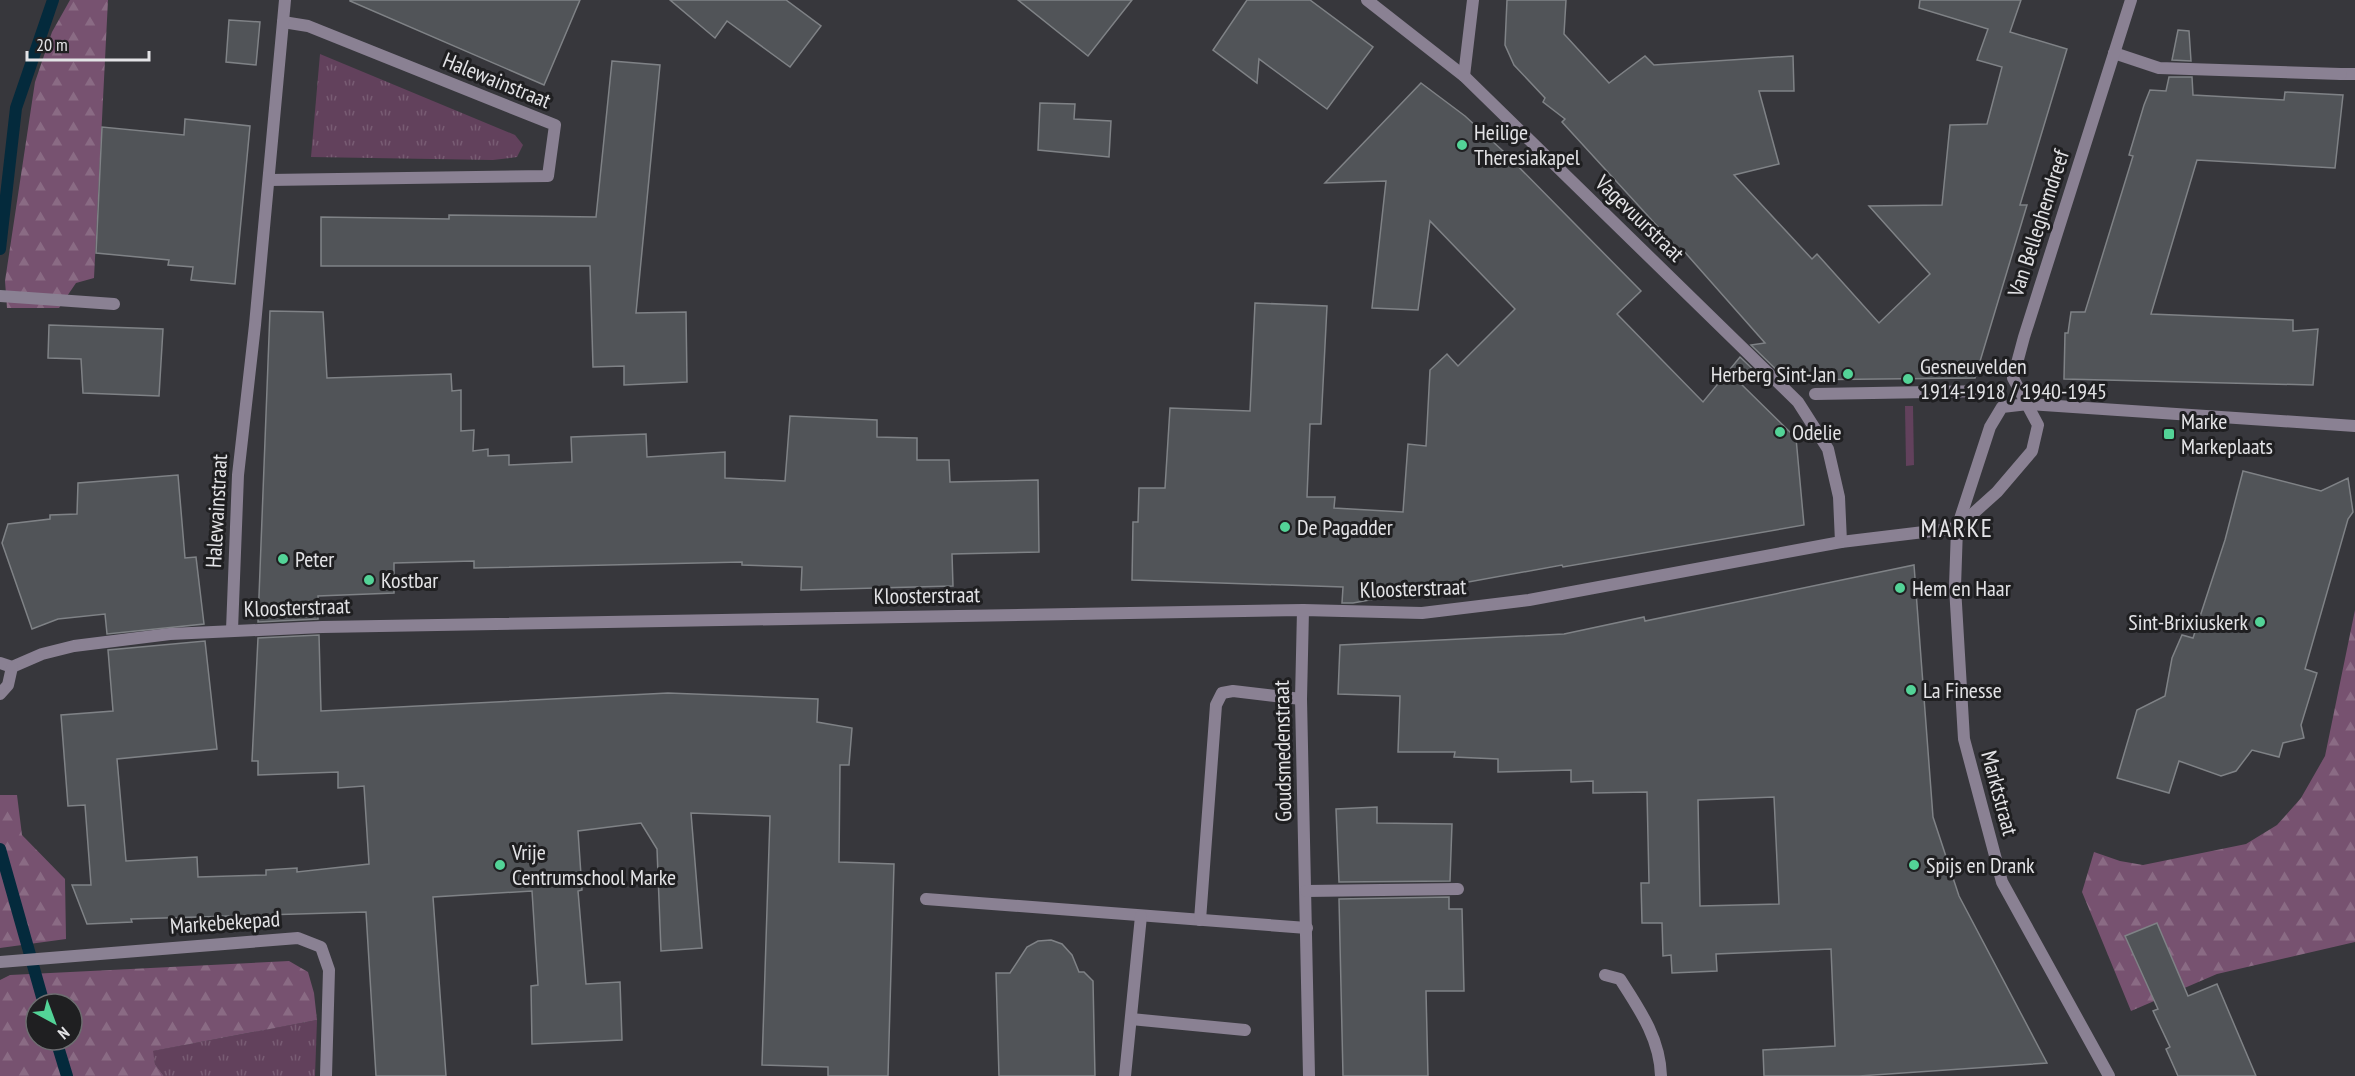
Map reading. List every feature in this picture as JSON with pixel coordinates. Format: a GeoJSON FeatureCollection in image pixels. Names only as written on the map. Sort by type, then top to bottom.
{"type":"FeatureCollection","features":[{"type":"Feature","properties":{"kind":"street","name":"Halewainstraat"},"geometry":{"type":"LineString","coordinates":[[232,630],[238,475],[269,180],[285,0]]}},
{"type":"Feature","properties":{"kind":"street","name":"Vagevuurstraat"},"geometry":{"type":"LineString","coordinates":[[1366,0],[1464,76],[1798,402],[1828,449],[1839,497],[1842,542]]}},
{"type":"Feature","properties":{"kind":"street"},"geometry":{"type":"LineString","coordinates":[[1464,76],[1473,0]]}},
{"type":"Feature","properties":{"kind":"street","name":"Van Belleghemdreef"},"geometry":{"type":"LineString","coordinates":[[1957,528],[1997,492],[2032,451],[2038,425],[2013,378],[2131,0]]}},
{"type":"Feature","properties":{"kind":"street","name":"Halewainstraat"},"geometry":{"type":"LineString","coordinates":[[269,180],[548,176],[555,125],[308,26],[283,22]]}},
{"type":"Feature","properties":{"kind":"street"},"geometry":{"type":"LineString","coordinates":[[2114,53],[2159,68],[2355,74]]}},
{"type":"Feature","properties":{"kind":"street"},"geometry":{"type":"LineString","coordinates":[[0,296],[114,304]]}},
{"type":"Feature","properties":{"kind":"street"},"geometry":{"type":"LineString","coordinates":[[1815,394],[1988,391]]}},
{"type":"Feature","properties":{"kind":"street"},"geometry":{"type":"LineString","coordinates":[[2028,404],[2355,426]]}},
{"type":"Feature","properties":{"kind":"street","name":"Marktstraat"},"geometry":{"type":"LineString","coordinates":[[2028,404],[2002,407],[1990,427],[1957,528],[1954,587],[1964,739],[2002,882],[2109,1076]]}},
{"type":"Feature","properties":{"kind":"street","name":"Kloosterstraat"},"geometry":{"type":"LineString","coordinates":[[0,694],[8,684],[6,665],[42,654],[74,646],[232,630],[391,625],[1303,610],[1422,613],[1517,602],[1842,542],[1957,528]]}},
{"type":"Feature","properties":{"kind":"street","name":"Goudsmedenstraat"},"geometry":{"type":"LineString","coordinates":[[1303,610],[1301,699],[1309,1076]]}},
{"type":"Feature","properties":{"kind":"street"},"geometry":{"type":"LineString","coordinates":[[1200,920],[1216,705],[1222,693],[1233,690],[1301,699]]}},
{"type":"Feature","properties":{"kind":"street"},"geometry":{"type":"LineString","coordinates":[[1306,891],[1458,889]]}},
{"type":"Feature","properties":{"kind":"street"},"geometry":{"type":"LineString","coordinates":[[926,899],[1307,928]]}},
{"type":"Feature","properties":{"kind":"street"},"geometry":{"type":"LineString","coordinates":[[1125,1076],[1141,915]]}},
{"type":"Feature","properties":{"kind":"street","name":"Markebekepad"},"geometry":{"type":"LineString","coordinates":[[5,960],[298,938],[321,947],[329,970],[326,1076]]}},
{"type":"Feature","properties":{"kind":"street"},"geometry":{"type":"LineString","coordinates":[[1605,975],[1620,980],[1647,1022],[1660,1056],[1661,1076]]}},
{"type":"Feature","properties":{"kind":"street"},"geometry":{"type":"LineString","coordinates":[[1131,1019],[1245,1030]]}},
{"type":"Feature","properties":{"kind":"green space"},"geometry":{"type":"Polygon","coordinates":[[[70,0],[108,0],[94,278],[76,283],[59,308],[7,308],[5,281],[35,82],[52,32],[70,0]]]}},
{"type":"Feature","properties":{"kind":"green space"},"geometry":{"type":"Polygon","coordinates":[[[320,54],[515,135],[523,145],[517,157],[493,160],[311,157],[320,54]]]}},
{"type":"Feature","properties":{"kind":"green space"},"geometry":{"type":"Polygon","coordinates":[[[1905,406],[1913,406],[1914,465],[1906,466],[1905,406]]]}},
{"type":"Feature","properties":{"kind":"green space"},"geometry":{"type":"Polygon","coordinates":[[[2355,610],[2355,942],[2217,974],[2131,1011],[2082,892],[2094,852],[2120,861],[2143,865],[2246,844],[2277,825],[2301,798],[2325,756],[2355,610]]]}},
{"type":"Feature","properties":{"kind":"green space"},"geometry":{"type":"Polygon","coordinates":[[[0,795],[17,795],[22,835],[65,879],[66,939],[0,948],[0,795]]]}},
{"type":"Feature","properties":{"kind":"green space"},"geometry":{"type":"Polygon","coordinates":[[[289,961],[308,972],[314,993],[317,1020],[153,1051],[155,1064],[164,1076],[0,1076],[0,980],[10,975],[289,961]]]}},
{"type":"Feature","properties":{"kind":"green space"},"geometry":{"type":"Polygon","coordinates":[[[317,1020],[315,1076],[164,1076],[155,1064],[152,1051],[317,1020]]]}},
{"type":"Feature","properties":{"kind":"building"},"geometry":{"type":"Polygon","coordinates":[[[350,0],[580,0],[544,85],[350,1],[350,0]]]}},
{"type":"Feature","properties":{"kind":"building"},"geometry":{"type":"Polygon","coordinates":[[[670,0],[786,0],[821,26],[790,67],[727,21],[715,38],[670,0]]]}},
{"type":"Feature","properties":{"kind":"building"},"geometry":{"type":"Polygon","coordinates":[[[1018,0],[1132,0],[1088,56],[1018,0]]]}},
{"type":"Feature","properties":{"kind":"building"},"geometry":{"type":"Polygon","coordinates":[[[1247,0],[1310,0],[1373,47],[1327,109],[1259,59],[1257,83],[1213,50],[1247,0]]]}},
{"type":"Feature","properties":{"kind":"building"},"geometry":{"type":"Polygon","coordinates":[[[1507,0],[1566,0],[1564,34],[1609,83],[1645,56],[1654,65],[1793,56],[1794,91],[1759,91],[1779,164],[1734,175],[1812,259],[1817,254],[1879,323],[1930,274],[1869,206],[1942,205],[1950,125],[1987,124],[2002,67],[1977,60],[1988,29],[1919,8],[1920,0],[2021,0],[2010,32],[2067,49],[2020,205],[2027,205],[1975,378],[1787,380],[1751,345],[1765,343],[1682,249],[1680,251],[1562,122],[1565,119],[1543,102],[1545,98],[1514,65],[1505,45],[1507,0]]]}},
{"type":"Feature","properties":{"kind":"building"},"geometry":{"type":"Polygon","coordinates":[[[229,20],[260,22],[256,65],[226,62],[229,20]]]}},
{"type":"Feature","properties":{"kind":"building"},"geometry":{"type":"Polygon","coordinates":[[[2178,30],[2189,31],[2191,61],[2172,60],[2178,30]]]}},
{"type":"Feature","properties":{"kind":"building"},"geometry":{"type":"Polygon","coordinates":[[[612,61],[660,65],[636,313],[686,312],[687,382],[624,385],[624,366],[593,367],[590,266],[321,266],[321,217],[449,219],[449,215],[596,217],[612,61]]]}},
{"type":"Feature","properties":{"kind":"building"},"geometry":{"type":"Polygon","coordinates":[[[2169,77],[2192,77],[2193,95],[2284,100],[2285,92],[2343,95],[2335,168],[2197,160],[2151,314],[2293,320],[2293,331],[2318,329],[2313,385],[2064,379],[2065,333],[2068,333],[2071,312],[2085,312],[2133,156],[2129,155],[2144,105],[2150,90],[2166,91],[2169,77]]]}},
{"type":"Feature","properties":{"kind":"building"},"geometry":{"type":"Polygon","coordinates":[[[1421,83],[1465,116],[1503,151],[1641,291],[1617,314],[1703,402],[1740,357],[1764,380],[1738,381],[1796,438],[1804,525],[1563,567],[1562,565],[1353,603],[1342,603],[1343,587],[1132,580],[1133,522],[1138,522],[1139,488],[1165,488],[1170,408],[1250,411],[1255,303],[1327,306],[1321,424],[1310,424],[1307,497],[1335,497],[1334,508],[1403,512],[1408,444],[1426,446],[1430,370],[1447,354],[1458,366],[1515,309],[1430,221],[1418,310],[1372,308],[1386,181],[1325,183],[1421,83]]]}},
{"type":"Feature","properties":{"kind":"building"},"geometry":{"type":"Polygon","coordinates":[[[1040,103],[1075,104],[1074,119],[1111,121],[1109,157],[1038,150],[1040,103]]]}},
{"type":"Feature","properties":{"kind":"building"},"geometry":{"type":"Polygon","coordinates":[[[185,119],[250,126],[235,284],[191,280],[193,267],[168,265],[169,260],[96,253],[102,127],[184,135],[185,119]]]}},
{"type":"Feature","properties":{"kind":"building"},"geometry":{"type":"Polygon","coordinates":[[[270,311],[323,312],[327,378],[451,374],[452,391],[461,390],[461,431],[474,430],[473,451],[488,449],[488,456],[509,455],[509,465],[572,462],[571,437],[646,434],[647,457],[725,452],[725,478],[785,481],[790,416],[877,420],[877,437],[917,438],[917,460],[949,460],[950,482],[1038,480],[1039,552],[952,554],[953,586],[801,590],[802,567],[742,565],[742,562],[474,568],[474,561],[394,563],[394,593],[318,596],[318,619],[258,622],[270,311]]]}},
{"type":"Feature","properties":{"kind":"building"},"geometry":{"type":"Polygon","coordinates":[[[49,325],[163,329],[159,396],[83,393],[81,359],[48,358],[49,325]]]}},
{"type":"Feature","properties":{"kind":"building","name":"Sint-Brixiuskerk"},"geometry":{"type":"Polygon","coordinates":[[[2243,471],[2321,491],[2348,478],[2353,512],[2348,519],[2305,669],[2317,673],[2301,725],[2304,738],[2283,743],[2279,757],[2252,750],[2236,771],[2221,776],[2179,761],[2169,793],[2117,778],[2137,710],[2165,696],[2172,658],[2182,635],[2193,638],[2225,540],[2243,471]]]}},
{"type":"Feature","properties":{"kind":"building"},"geometry":{"type":"Polygon","coordinates":[[[178,475],[185,558],[196,557],[204,624],[107,634],[105,614],[58,619],[32,629],[2,543],[8,524],[50,519],[50,515],[77,514],[78,483],[178,475]]]}},
{"type":"Feature","properties":{"kind":"building"},"geometry":{"type":"Polygon","coordinates":[[[1914,565],[1933,817],[1959,896],[2047,1063],[1859,1076],[1764,1076],[1763,1050],[1835,1046],[1831,949],[1716,954],[1717,971],[1672,973],[1671,955],[1663,956],[1662,923],[1642,923],[1641,883],[1649,883],[1647,792],[1593,793],[1593,781],[1571,782],[1571,770],[1498,772],[1498,759],[1454,757],[1455,752],[1398,752],[1400,696],[1338,694],[1340,645],[1564,634],[1644,617],[1645,621],[1914,565]],[[1774,797],[1698,800],[1700,906],[1779,904],[1774,797]]]}},
{"type":"Feature","properties":{"kind":"building"},"geometry":{"type":"Polygon","coordinates":[[[319,635],[321,711],[668,693],[818,699],[817,722],[852,728],[849,765],[840,765],[839,862],[894,864],[888,1076],[828,1076],[828,1067],[762,1065],[770,816],[691,813],[702,948],[661,951],[657,849],[641,823],[578,831],[582,890],[578,891],[586,984],[620,982],[622,1040],[532,1044],[531,986],[538,985],[532,891],[433,897],[446,1076],[376,1076],[366,912],[131,919],[132,922],[87,924],[72,885],[91,885],[85,805],[68,806],[61,715],[113,711],[108,650],[205,641],[217,749],[117,759],[126,861],[197,857],[198,877],[266,875],[266,870],[297,868],[297,872],[369,864],[364,786],[338,788],[338,772],[258,775],[258,761],[252,761],[258,638],[319,635]]]}},
{"type":"Feature","properties":{"kind":"building"},"geometry":{"type":"Polygon","coordinates":[[[1377,807],[1377,823],[1452,824],[1450,881],[1339,882],[1336,809],[1377,807]]]}},
{"type":"Feature","properties":{"kind":"building"},"geometry":{"type":"Polygon","coordinates":[[[1449,897],[1449,909],[1462,909],[1464,991],[1426,991],[1428,1076],[1343,1076],[1339,899],[1449,897]]]}},
{"type":"Feature","properties":{"kind":"building"},"geometry":{"type":"Polygon","coordinates":[[[2157,923],[2188,996],[2217,984],[2256,1076],[2178,1076],[2166,1049],[2170,1047],[2153,1011],[2158,1009],[2125,936],[2157,923]]]}},
{"type":"Feature","properties":{"kind":"building"},"geometry":{"type":"Polygon","coordinates":[[[1051,940],[1062,944],[1072,955],[1079,972],[1084,972],[1093,981],[1095,1076],[999,1076],[996,973],[1010,973],[1027,947],[1038,941],[1051,940]]]}},
{"type":"Feature","properties":{"kind":"waterway"},"geometry":{"type":"LineString","coordinates":[[0,249],[16,108],[53,0]]}},
{"type":"Feature","properties":{"kind":"waterway"},"geometry":{"type":"LineString","coordinates":[[0,849],[41,992]]}},
{"type":"Feature","properties":{"kind":"waterway"},"geometry":{"type":"LineString","coordinates":[[60,1052],[67,1076]]}},
{"type":"Feature","properties":{"kind":"place","name":"Heilige Theresiakapel"},"geometry":{"type":"Point","coordinates":[1462,145]}},
{"type":"Feature","properties":{"kind":"place","name":"Herberg Sint-Jan"},"geometry":{"type":"Point","coordinates":[1848,374]}},
{"type":"Feature","properties":{"kind":"place","name":"Gesneuvelden 1914-1918 / 1940-1945"},"geometry":{"type":"Point","coordinates":[1908,379]}},
{"type":"Feature","properties":{"kind":"place","name":"Odelie"},"geometry":{"type":"Point","coordinates":[1780,432]}},
{"type":"Feature","properties":{"kind":"place","name":"Marke Markeplaats"},"geometry":{"type":"Point","coordinates":[2169,434]}},
{"type":"Feature","properties":{"kind":"place","name":"De Pagadder"},"geometry":{"type":"Point","coordinates":[1285,527]}},
{"type":"Feature","properties":{"kind":"place","name":"Peter"},"geometry":{"type":"Point","coordinates":[283,559]}},
{"type":"Feature","properties":{"kind":"place","name":"Kostbar"},"geometry":{"type":"Point","coordinates":[369,580]}},
{"type":"Feature","properties":{"kind":"place","name":"Hem en Haar"},"geometry":{"type":"Point","coordinates":[1900,588]}},
{"type":"Feature","properties":{"kind":"place","name":"Sint-Brixiuskerk"},"geometry":{"type":"Point","coordinates":[2260,622]}},
{"type":"Feature","properties":{"kind":"place","name":"La Finesse"},"geometry":{"type":"Point","coordinates":[1911,690]}},
{"type":"Feature","properties":{"kind":"place","name":"Vrije Centrumschool Marke"},"geometry":{"type":"Point","coordinates":[500,865]}},
{"type":"Feature","properties":{"kind":"place","name":"Spijs en Drank"},"geometry":{"type":"Point","coordinates":[1914,865]}},
{"type":"Feature","properties":{"kind":"district","name":"MARKE"},"geometry":{"type":"Point","coordinates":[1957,528]}}]}
